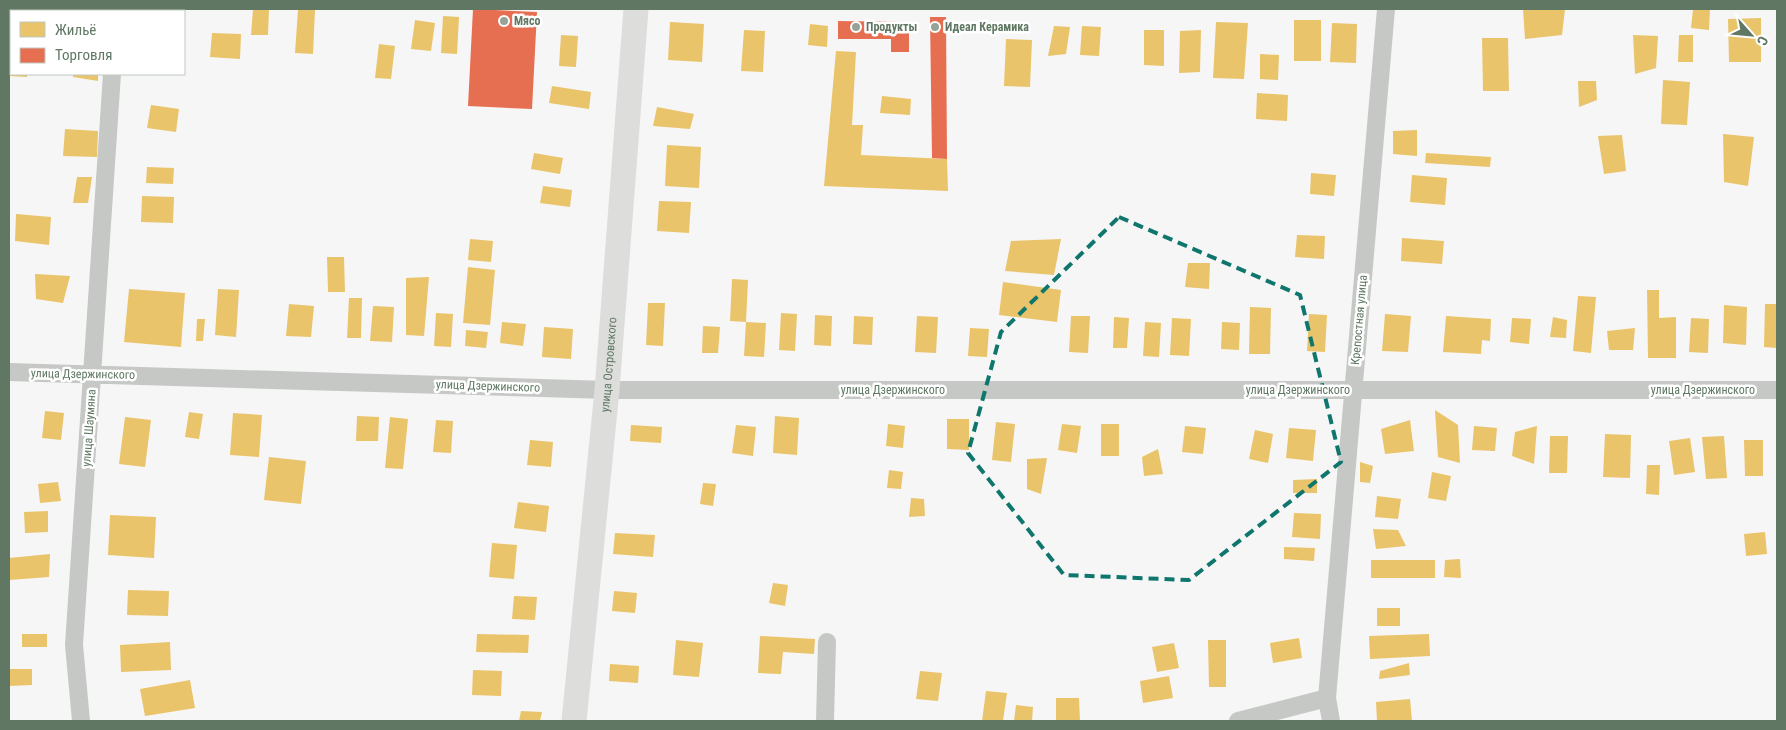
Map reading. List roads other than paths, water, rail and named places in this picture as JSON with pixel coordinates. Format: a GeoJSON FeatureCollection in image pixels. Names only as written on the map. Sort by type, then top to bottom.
{"type":"FeatureCollection","features":[{"type":"Feature","properties":{"kind":"street","name":"улица Островского"},"geometry":{"type":"LineString","coordinates":[[574,721],[606,390],[636,9]]}},
{"type":"Feature","properties":{"kind":"street","name":"Крепостная улица"},"geometry":{"type":"LineString","coordinates":[[1332,721],[1327,698],[1386,9]]}},
{"type":"Feature","properties":{"kind":"street","name":"улица Шаумяна"},"geometry":{"type":"LineString","coordinates":[[81,721],[74,645],[112,75]]}},
{"type":"Feature","properties":{"kind":"street","name":"улица Дзержинского"},"geometry":{"type":"LineString","coordinates":[[9,372],[606,390],[1777,390]]}},
{"type":"Feature","properties":{"kind":"street"},"geometry":{"type":"LineString","coordinates":[[825,721],[827,642]]}},
{"type":"Feature","properties":{"kind":"street"},"geometry":{"type":"LineString","coordinates":[[1238,721],[1327,698]]}},
{"type":"Feature","properties":{"kind":"place","name":"Мясо"},"geometry":{"type":"Point","coordinates":[504,21]}},
{"type":"Feature","properties":{"kind":"place","name":"Продукты"},"geometry":{"type":"Point","coordinates":[856,27]}},
{"type":"Feature","properties":{"kind":"place","name":"Идеал Керамика"},"geometry":{"type":"Point","coordinates":[935,27]}}]}
